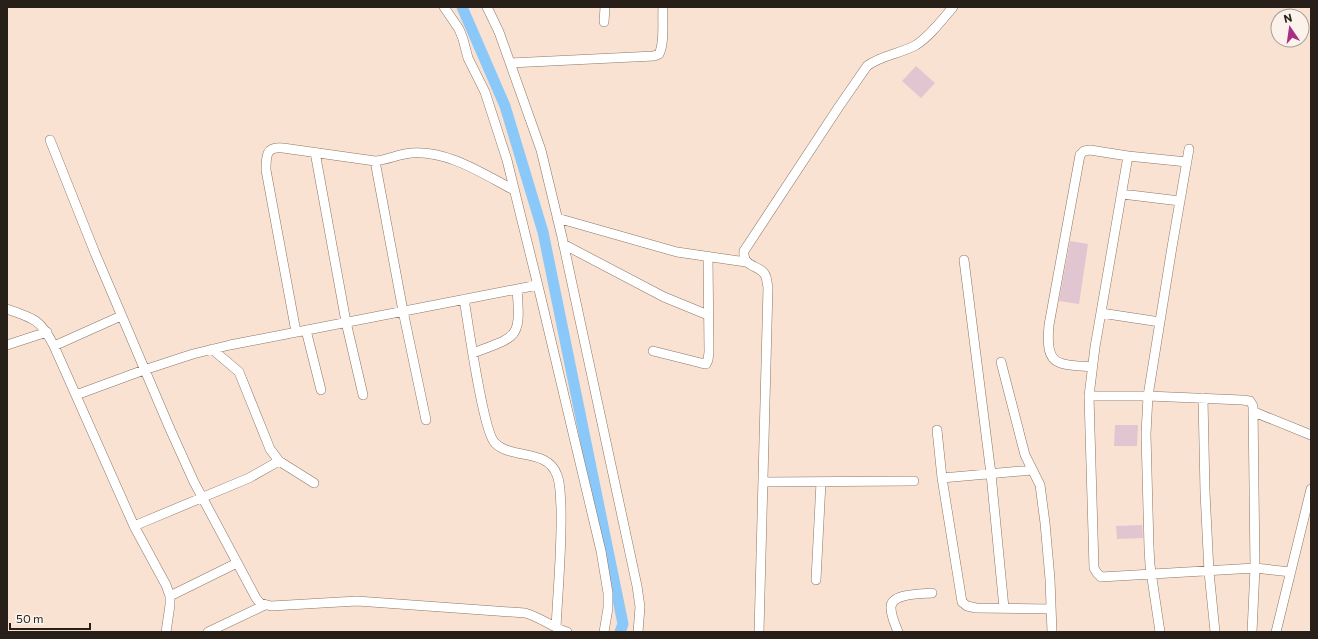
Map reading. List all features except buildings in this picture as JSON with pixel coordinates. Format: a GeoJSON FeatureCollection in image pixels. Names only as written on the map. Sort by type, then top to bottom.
{"type":"FeatureCollection","features":[{"type":"Feature","properties":{"kind":"street"},"geometry":{"type":"LineString","coordinates":[[444,7],[459,29],[468,58],[484,92],[507,160],[601,551],[606,580],[608,608],[604,632]]}},
{"type":"Feature","properties":{"kind":"street"},"geometry":{"type":"LineString","coordinates":[[487,7],[500,32],[541,150],[563,244],[637,586],[640,607],[638,632]]}},
{"type":"Feature","properties":{"kind":"street"},"geometry":{"type":"LineString","coordinates":[[604,22],[605,7]]}},
{"type":"Feature","properties":{"kind":"street"},"geometry":{"type":"LineString","coordinates":[[510,63],[654,56],[659,54],[661,49],[663,7]]}},
{"type":"Feature","properties":{"kind":"street"},"geometry":{"type":"LineString","coordinates":[[746,262],[743,257],[744,251],[867,66],[873,61],[916,45],[923,40],[953,7]]}},
{"type":"Feature","properties":{"kind":"street"},"geometry":{"type":"LineString","coordinates":[[50,140],[121,316],[173,436],[202,497],[256,598],[265,605],[271,606],[357,601],[525,614],[538,617],[556,628],[567,632]]}},
{"type":"Feature","properties":{"kind":"street"},"geometry":{"type":"LineString","coordinates":[[296,332],[266,170],[266,158],[268,152],[275,147],[375,161],[386,160],[412,153],[433,154],[461,163],[514,190]]}},
{"type":"Feature","properties":{"kind":"street"},"geometry":{"type":"LineString","coordinates":[[1160,632],[1151,575],[1149,548],[1146,434],[1148,396],[1189,149]]}},
{"type":"Feature","properties":{"kind":"street"},"geometry":{"type":"LineString","coordinates":[[1092,367],[1058,363],[1053,359],[1048,339],[1049,325],[1080,155],[1084,151],[1090,150],[1128,156],[1187,162]]}},
{"type":"Feature","properties":{"kind":"street"},"geometry":{"type":"LineString","coordinates":[[315,152],[346,322],[363,395]]}},
{"type":"Feature","properties":{"kind":"street"},"geometry":{"type":"LineString","coordinates":[[1128,156],[1092,367],[1089,396],[1094,568],[1096,574],[1101,577],[1208,572],[1255,568],[1291,572]]}},
{"type":"Feature","properties":{"kind":"street"},"geometry":{"type":"LineString","coordinates":[[375,161],[403,311],[426,420]]}},
{"type":"Feature","properties":{"kind":"street"},"geometry":{"type":"LineString","coordinates":[[1122,194],[1180,201]]}},
{"type":"Feature","properties":{"kind":"street"},"geometry":{"type":"LineString","coordinates":[[557,218],[677,252],[746,262],[763,272],[766,277],[768,287],[759,632]]}},
{"type":"Feature","properties":{"kind":"street"},"geometry":{"type":"LineString","coordinates":[[563,244],[664,297],[708,315]]}},
{"type":"Feature","properties":{"kind":"street"},"geometry":{"type":"LineString","coordinates":[[653,351],[706,364],[709,352],[708,256]]}},
{"type":"Feature","properties":{"kind":"street"},"geometry":{"type":"LineString","coordinates":[[964,260],[991,474],[1004,608]]}},
{"type":"Feature","properties":{"kind":"street"},"geometry":{"type":"LineString","coordinates":[[76,395],[144,370],[212,349],[538,285]]}},
{"type":"Feature","properties":{"kind":"street"},"geometry":{"type":"LineString","coordinates":[[473,353],[509,338],[516,331],[519,314],[517,289]]}},
{"type":"Feature","properties":{"kind":"street"},"geometry":{"type":"LineString","coordinates":[[464,299],[473,353],[490,435],[494,442],[502,449],[542,459],[550,464],[556,473],[560,484],[561,526],[556,628]]}},
{"type":"Feature","properties":{"kind":"street"},"geometry":{"type":"LineString","coordinates":[[7,310],[27,316],[38,322],[47,332],[54,346],[134,526],[166,585],[170,596],[166,632]]}},
{"type":"Feature","properties":{"kind":"street"},"geometry":{"type":"LineString","coordinates":[[1101,313],[1160,322]]}},
{"type":"Feature","properties":{"kind":"street"},"geometry":{"type":"LineString","coordinates":[[54,346],[121,316]]}},
{"type":"Feature","properties":{"kind":"street"},"geometry":{"type":"LineString","coordinates":[[306,330],[321,390]]}},
{"type":"Feature","properties":{"kind":"street"},"geometry":{"type":"LineString","coordinates":[[7,345],[47,332]]}},
{"type":"Feature","properties":{"kind":"street"},"geometry":{"type":"LineString","coordinates":[[212,349],[239,372],[270,449],[279,461],[314,483]]}},
{"type":"Feature","properties":{"kind":"street"},"geometry":{"type":"LineString","coordinates":[[1001,362],[1025,455],[1040,485],[1045,523],[1052,632]]}},
{"type":"Feature","properties":{"kind":"street"},"geometry":{"type":"LineString","coordinates":[[1089,396],[1148,396],[1250,401],[1254,412],[1255,568],[1252,632]]}},
{"type":"Feature","properties":{"kind":"street"},"geometry":{"type":"LineString","coordinates":[[1203,398],[1208,572],[1215,632]]}},
{"type":"Feature","properties":{"kind":"street"},"geometry":{"type":"LineString","coordinates":[[1254,412],[1311,435]]}},
{"type":"Feature","properties":{"kind":"street"},"geometry":{"type":"LineString","coordinates":[[937,430],[942,478],[962,602],[967,606],[976,608],[1051,609]]}},
{"type":"Feature","properties":{"kind":"street"},"geometry":{"type":"LineString","coordinates":[[134,526],[249,478],[279,461]]}},
{"type":"Feature","properties":{"kind":"street"},"geometry":{"type":"LineString","coordinates":[[942,478],[1032,470]]}},
{"type":"Feature","properties":{"kind":"street"},"geometry":{"type":"LineString","coordinates":[[763,482],[914,482]]}},
{"type":"Feature","properties":{"kind":"street"},"geometry":{"type":"LineString","coordinates":[[816,580],[821,482]]}},
{"type":"Feature","properties":{"kind":"street"},"geometry":{"type":"LineString","coordinates":[[1276,632],[1310,494]]}},
{"type":"Feature","properties":{"kind":"street"},"geometry":{"type":"LineString","coordinates":[[170,596],[237,563]]}},
{"type":"Feature","properties":{"kind":"street"},"geometry":{"type":"LineString","coordinates":[[898,632],[892,616],[892,602],[895,599],[904,596],[932,593]]}},
{"type":"Feature","properties":{"kind":"street"},"geometry":{"type":"LineString","coordinates":[[208,632],[265,605]]}},
{"type":"Feature","properties":{"kind":"waterway"},"geometry":{"type":"LineString","coordinates":[[462,7],[505,106],[543,232],[623,624],[620,632]]}}]}
